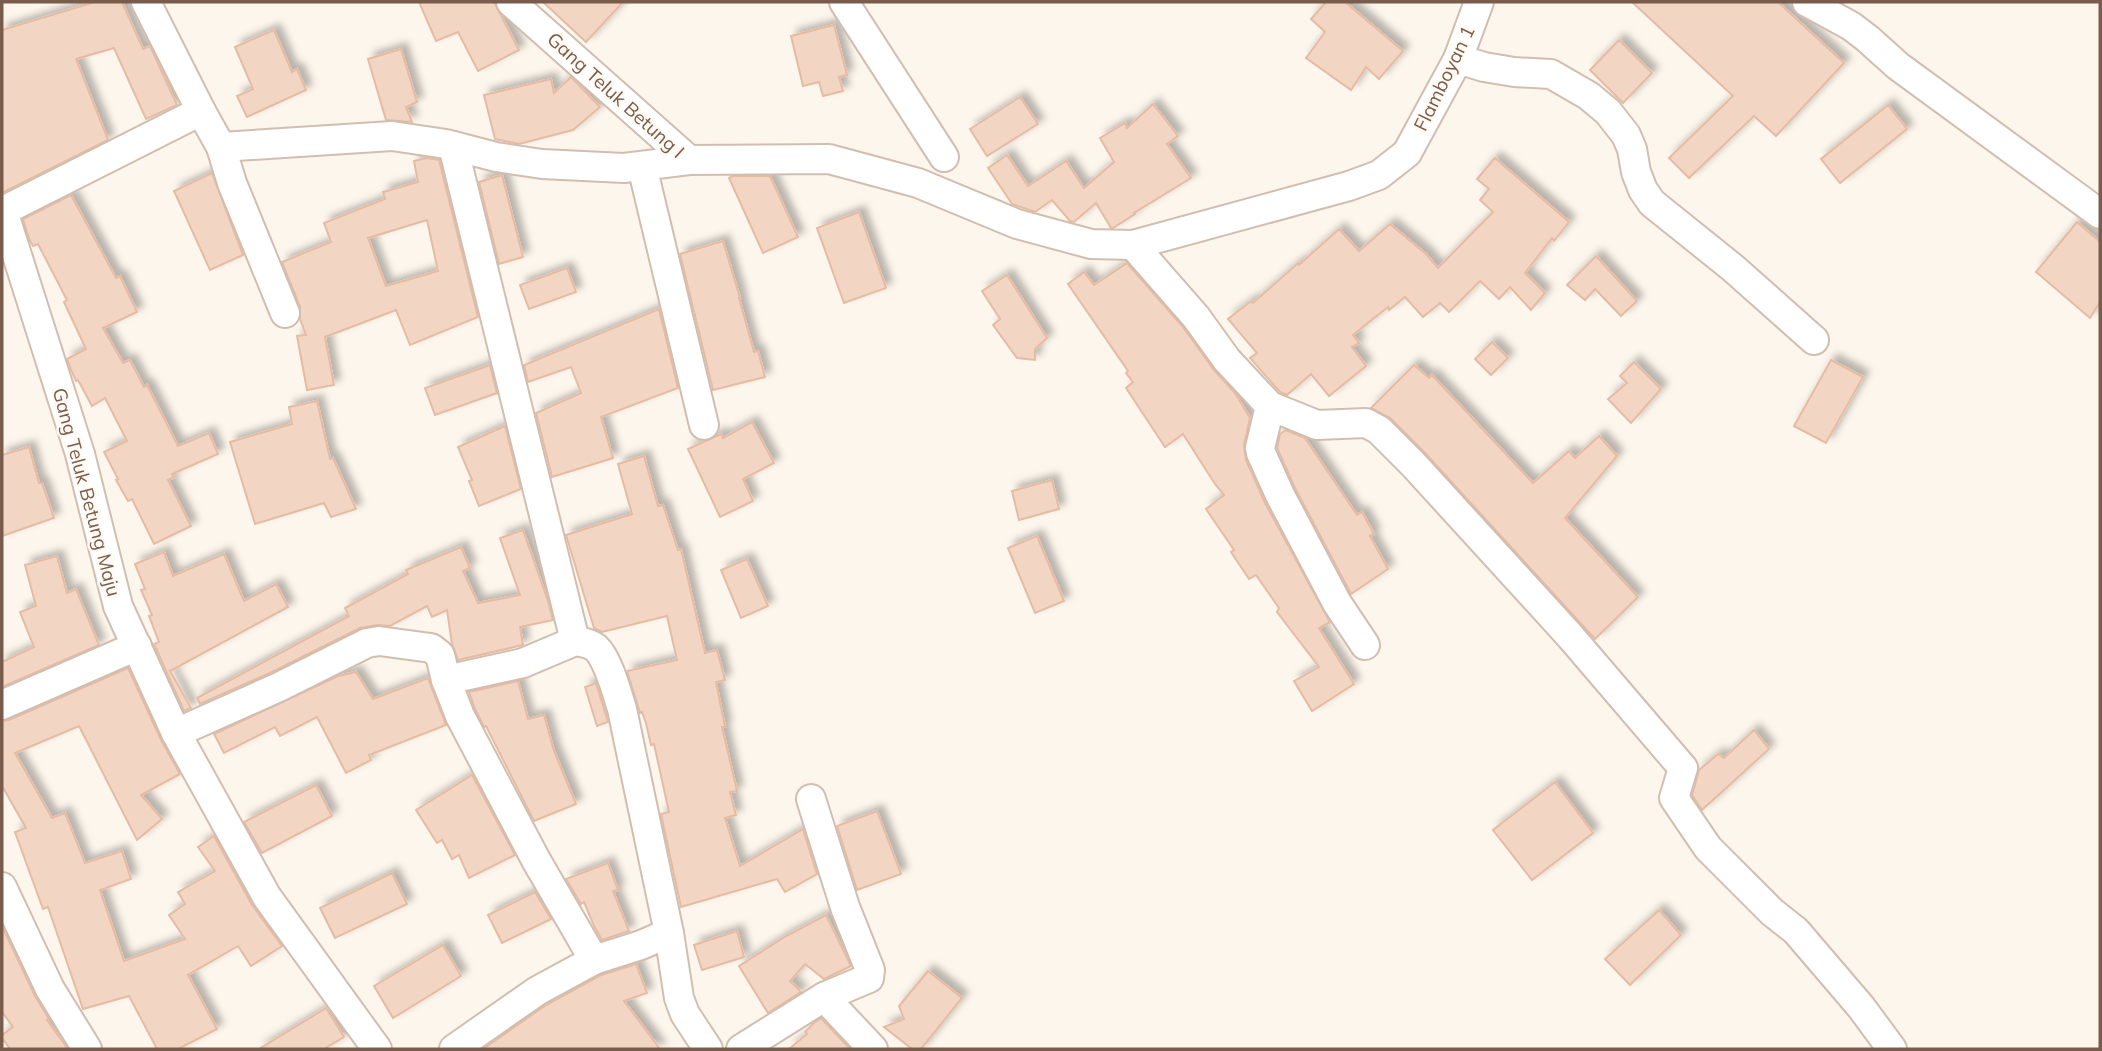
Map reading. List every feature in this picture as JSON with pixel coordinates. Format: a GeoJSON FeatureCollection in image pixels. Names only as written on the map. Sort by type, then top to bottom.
{"type":"FeatureCollection","features":[{"type":"Feature","properties":{"kind":"street"},"geometry":{"type":"LineString","coordinates":[[145,2],[222,147],[232,183],[285,313]]}},
{"type":"Feature","properties":{"kind":"street","name":"Gang Teluk Betung I"},"geometry":{"type":"LineString","coordinates":[[511,2],[689,160]]}},
{"type":"Feature","properties":{"kind":"street"},"geometry":{"type":"LineString","coordinates":[[844,2],[952,153],[918,183]]}},
{"type":"Feature","properties":{"kind":"street","name":"Flamboyan 1"},"geometry":{"type":"LineString","coordinates":[[1133,245],[1349,186],[1379,175],[1407,153],[1458,59],[1479,2]]}},
{"type":"Feature","properties":{"kind":"street"},"geometry":{"type":"LineString","coordinates":[[1807,2],[1851,26],[1898,66],[2100,214]]}},
{"type":"Feature","properties":{"kind":"street"},"geometry":{"type":"LineString","coordinates":[[1458,59],[1494,69],[1551,74],[1589,96],[1608,112],[1626,135],[1632,149],[1636,172],[1652,203],[1733,268],[1814,340]]}},
{"type":"Feature","properties":{"kind":"street"},"geometry":{"type":"LineString","coordinates":[[2,211],[201,111]]}},
{"type":"Feature","properties":{"kind":"street"},"geometry":{"type":"LineString","coordinates":[[222,147],[392,135],[542,164],[624,168],[689,160],[829,159],[918,183],[1017,224],[1091,244],[1133,245],[1196,317],[1227,360],[1270,405],[1317,425],[1366,423],[1379,430],[1413,464],[1570,636],[1684,768],[1674,798],[1708,848],[1772,912],[1796,931],[1861,1007],[1892,1049]]}},
{"type":"Feature","properties":{"kind":"street"},"geometry":{"type":"LineString","coordinates":[[453,146],[575,640]]}},
{"type":"Feature","properties":{"kind":"street"},"geometry":{"type":"LineString","coordinates":[[642,166],[704,425]]}},
{"type":"Feature","properties":{"kind":"street","name":"Gang Teluk Betung Maju"},"geometry":{"type":"LineString","coordinates":[[2,211],[80,454],[118,606],[176,733],[267,897],[377,1049]]}},
{"type":"Feature","properties":{"kind":"street"},"geometry":{"type":"LineString","coordinates":[[1270,405],[1261,453],[1325,580],[1365,645]]}},
{"type":"Feature","properties":{"kind":"street"},"geometry":{"type":"LineString","coordinates":[[446,680],[523,663],[575,640],[597,649],[611,675],[622,709],[670,933],[679,998],[685,1014],[709,1049]]}},
{"type":"Feature","properties":{"kind":"street"},"geometry":{"type":"LineString","coordinates":[[176,733],[279,687],[367,643],[379,641],[431,648],[440,655],[460,716],[536,860],[594,960]]}},
{"type":"Feature","properties":{"kind":"street"},"geometry":{"type":"LineString","coordinates":[[2,705],[137,646]]}},
{"type":"Feature","properties":{"kind":"street"},"geometry":{"type":"LineString","coordinates":[[741,1049],[824,997],[869,978],[870,970],[845,907],[811,799]]}},
{"type":"Feature","properties":{"kind":"street"},"geometry":{"type":"LineString","coordinates":[[2,887],[50,989],[87,1049]]}},
{"type":"Feature","properties":{"kind":"street"},"geometry":{"type":"LineString","coordinates":[[454,1049],[537,991],[594,960],[670,933]]}},
{"type":"Feature","properties":{"kind":"street"},"geometry":{"type":"LineString","coordinates":[[824,997],[873,1049]]}},
{"type":"Feature","properties":{"kind":"building"},"geometry":{"type":"Polygon","coordinates":[[[95,2],[122,2],[143,49],[150,46],[177,105],[146,119],[114,48],[76,59],[108,140],[2,193],[2,30],[95,2]]]}},
{"type":"Feature","properties":{"kind":"building"},"geometry":{"type":"Polygon","coordinates":[[[419,2],[494,2],[519,50],[478,71],[458,32],[436,41],[419,2]]]}},
{"type":"Feature","properties":{"kind":"building"},"geometry":{"type":"Polygon","coordinates":[[[543,2],[623,2],[586,42],[543,2]]]}},
{"type":"Feature","properties":{"kind":"building"},"geometry":{"type":"Polygon","coordinates":[[[1326,2],[1345,2],[1403,51],[1379,79],[1366,67],[1351,90],[1306,58],[1325,32],[1311,19],[1326,2]]]}},
{"type":"Feature","properties":{"kind":"building"},"geometry":{"type":"Polygon","coordinates":[[[1632,2],[1778,2],[1844,63],[1776,136],[1754,116],[1689,178],[1669,158],[1733,96],[1632,2]]]}},
{"type":"Feature","properties":{"kind":"building"},"geometry":{"type":"Polygon","coordinates":[[[834,25],[847,75],[839,77],[843,91],[823,96],[819,82],[803,86],[791,36],[834,25]]]}},
{"type":"Feature","properties":{"kind":"building"},"geometry":{"type":"Polygon","coordinates":[[[274,30],[292,72],[297,69],[306,90],[247,117],[237,96],[253,89],[235,47],[274,30]]]}},
{"type":"Feature","properties":{"kind":"building"},"geometry":{"type":"Polygon","coordinates":[[[1619,40],[1652,73],[1623,103],[1590,70],[1619,40]]]}},
{"type":"Feature","properties":{"kind":"building"},"geometry":{"type":"Polygon","coordinates":[[[401,49],[417,102],[406,107],[412,122],[386,120],[368,59],[401,49]]]}},
{"type":"Feature","properties":{"kind":"building"},"geometry":{"type":"Polygon","coordinates":[[[571,77],[600,107],[573,130],[519,144],[495,139],[484,95],[551,79],[554,93],[571,77]]]}},
{"type":"Feature","properties":{"kind":"building"},"geometry":{"type":"Polygon","coordinates":[[[1020,97],[1038,124],[987,156],[970,129],[1020,97]]]}},
{"type":"Feature","properties":{"kind":"building"},"geometry":{"type":"Polygon","coordinates":[[[1153,104],[1178,136],[1167,144],[1191,178],[1113,228],[1096,203],[1074,222],[1070,221],[1052,200],[1035,212],[1012,204],[988,168],[1007,155],[1028,186],[1066,161],[1084,188],[1114,162],[1100,138],[1125,123],[1127,128],[1153,104]]]}},
{"type":"Feature","properties":{"kind":"building"},"geometry":{"type":"Polygon","coordinates":[[[1888,105],[1907,129],[1840,183],[1821,159],[1888,105]]]}},
{"type":"Feature","properties":{"kind":"building"},"geometry":{"type":"Polygon","coordinates":[[[427,158],[439,160],[478,317],[410,345],[396,310],[325,337],[334,385],[307,390],[297,336],[306,335],[300,319],[300,307],[282,262],[331,242],[324,223],[385,199],[383,192],[418,182],[414,161],[427,158]],[[427,220],[368,238],[386,286],[438,271],[427,220]]]}},
{"type":"Feature","properties":{"kind":"building"},"geometry":{"type":"Polygon","coordinates":[[[1495,158],[1569,222],[1554,241],[1552,238],[1525,273],[1545,293],[1531,310],[1510,287],[1499,299],[1480,281],[1449,312],[1440,303],[1423,317],[1405,297],[1353,335],[1359,343],[1352,347],[1366,366],[1329,396],[1311,374],[1287,395],[1280,392],[1250,358],[1257,353],[1228,319],[1251,301],[1253,303],[1339,229],[1359,251],[1390,224],[1426,254],[1438,268],[1493,212],[1480,200],[1489,189],[1477,179],[1495,158]]]}},
{"type":"Feature","properties":{"kind":"building"},"geometry":{"type":"Polygon","coordinates":[[[212,173],[243,255],[210,270],[174,191],[212,173]]]}},
{"type":"Feature","properties":{"kind":"building"},"geometry":{"type":"Polygon","coordinates":[[[502,175],[523,257],[499,264],[479,182],[502,175]]]}},
{"type":"Feature","properties":{"kind":"building"},"geometry":{"type":"Polygon","coordinates":[[[770,176],[798,237],[763,253],[729,178],[770,176]]]}},
{"type":"Feature","properties":{"kind":"building"},"geometry":{"type":"Polygon","coordinates":[[[71,195],[116,278],[120,276],[137,312],[103,328],[123,363],[130,360],[144,387],[147,385],[178,446],[209,433],[218,454],[172,474],[174,477],[168,480],[191,526],[154,544],[132,499],[128,501],[116,480],[118,479],[104,452],[127,441],[105,398],[92,406],[78,380],[76,381],[67,359],[86,349],[64,302],[67,300],[38,244],[33,246],[29,239],[23,219],[71,195]]]}},
{"type":"Feature","properties":{"kind":"building"},"geometry":{"type":"Polygon","coordinates":[[[859,212],[886,288],[844,303],[817,228],[859,212]]]}},
{"type":"Feature","properties":{"kind":"building"},"geometry":{"type":"Polygon","coordinates":[[[2077,222],[2100,242],[2100,302],[2090,318],[2036,272],[2077,222]]]}},
{"type":"Feature","properties":{"kind":"building"},"geometry":{"type":"Polygon","coordinates":[[[723,241],[754,352],[758,351],[765,377],[713,390],[680,254],[723,241]]]}},
{"type":"Feature","properties":{"kind":"building"},"geometry":{"type":"Polygon","coordinates":[[[1596,256],[1637,301],[1621,316],[1595,289],[1585,300],[1567,285],[1596,256]]]}},
{"type":"Feature","properties":{"kind":"building"},"geometry":{"type":"Polygon","coordinates":[[[1127,263],[1183,327],[1214,370],[1235,393],[1250,418],[1244,445],[1246,460],[1265,503],[1330,622],[1319,628],[1354,684],[1312,711],[1294,681],[1319,667],[1277,612],[1279,608],[1256,575],[1249,579],[1231,552],[1234,550],[1206,509],[1224,495],[1183,434],[1165,447],[1126,388],[1133,382],[1126,373],[1128,371],[1068,284],[1084,272],[1094,285],[1127,263]]]}},
{"type":"Feature","properties":{"kind":"building"},"geometry":{"type":"Polygon","coordinates":[[[567,268],[576,292],[529,309],[520,285],[567,268]]]}},
{"type":"Feature","properties":{"kind":"building"},"geometry":{"type":"Polygon","coordinates":[[[1007,275],[1047,338],[1035,349],[1035,360],[1017,358],[993,325],[1000,319],[982,291],[1007,275]]]}},
{"type":"Feature","properties":{"kind":"building"},"geometry":{"type":"Polygon","coordinates":[[[659,309],[678,388],[601,417],[613,458],[552,477],[536,413],[581,393],[571,367],[528,382],[524,365],[659,309]]]}},
{"type":"Feature","properties":{"kind":"building"},"geometry":{"type":"Polygon","coordinates":[[[1492,342],[1508,358],[1491,375],[1475,359],[1492,342]]]}},
{"type":"Feature","properties":{"kind":"building"},"geometry":{"type":"Polygon","coordinates":[[[1831,360],[1863,377],[1826,443],[1794,426],[1831,360]]]}},
{"type":"Feature","properties":{"kind":"building"},"geometry":{"type":"Polygon","coordinates":[[[1634,362],[1661,389],[1631,423],[1608,399],[1627,383],[1620,376],[1634,362]]]}},
{"type":"Feature","properties":{"kind":"building"},"geometry":{"type":"Polygon","coordinates":[[[490,365],[497,393],[435,415],[425,388],[490,365]]]}},
{"type":"Feature","properties":{"kind":"building"},"geometry":{"type":"Polygon","coordinates":[[[1414,365],[1429,378],[1432,375],[1533,483],[1569,451],[1575,458],[1599,436],[1617,456],[1565,518],[1638,597],[1595,639],[1425,453],[1390,418],[1371,408],[1414,365]]]}},
{"type":"Feature","properties":{"kind":"building"},"geometry":{"type":"Polygon","coordinates":[[[317,401],[330,459],[333,458],[356,509],[331,517],[324,503],[255,524],[230,442],[292,424],[289,407],[317,401]]]}},
{"type":"Feature","properties":{"kind":"building"},"geometry":{"type":"Polygon","coordinates":[[[752,422],[774,463],[743,479],[753,501],[720,517],[688,449],[721,434],[723,438],[752,422]]]}},
{"type":"Feature","properties":{"kind":"building"},"geometry":{"type":"Polygon","coordinates":[[[505,426],[521,489],[479,506],[469,481],[472,480],[458,447],[505,426]]]}},
{"type":"Feature","properties":{"kind":"building"},"geometry":{"type":"Polygon","coordinates":[[[1286,430],[1305,438],[1357,515],[1362,512],[1374,534],[1370,536],[1388,569],[1351,594],[1277,448],[1280,434],[1286,430]]]}},
{"type":"Feature","properties":{"kind":"building"},"geometry":{"type":"Polygon","coordinates":[[[29,447],[39,483],[42,483],[54,518],[2,536],[2,455],[29,447]]]}},
{"type":"Feature","properties":{"kind":"building"},"geometry":{"type":"Polygon","coordinates":[[[644,456],[658,506],[663,505],[678,550],[681,549],[705,653],[717,650],[725,680],[716,682],[725,727],[722,727],[737,791],[730,792],[736,815],[725,818],[740,866],[803,829],[817,874],[785,892],[777,879],[681,907],[661,814],[669,812],[654,744],[651,745],[627,671],[677,660],[667,616],[602,632],[594,628],[566,535],[632,514],[618,464],[644,456]]]}},
{"type":"Feature","properties":{"kind":"building"},"geometry":{"type":"Polygon","coordinates":[[[1052,480],[1059,509],[1019,520],[1012,491],[1052,480]]]}},
{"type":"Feature","properties":{"kind":"building"},"geometry":{"type":"Polygon","coordinates":[[[523,530],[553,620],[520,627],[523,645],[458,660],[452,644],[447,610],[432,617],[427,606],[390,626],[360,628],[200,704],[197,698],[349,616],[345,608],[408,574],[406,570],[461,547],[470,568],[463,571],[478,603],[520,595],[500,538],[523,530]]]}},
{"type":"Feature","properties":{"kind":"building"},"geometry":{"type":"Polygon","coordinates":[[[1037,536],[1064,601],[1035,613],[1008,548],[1037,536]]]}},
{"type":"Feature","properties":{"kind":"building"},"geometry":{"type":"Polygon","coordinates":[[[164,552],[173,576],[224,554],[244,601],[276,584],[288,607],[170,671],[191,708],[184,711],[154,644],[159,642],[149,616],[152,615],[141,590],[145,589],[135,564],[164,552]]]}},
{"type":"Feature","properties":{"kind":"building"},"geometry":{"type":"Polygon","coordinates":[[[57,556],[67,593],[76,589],[99,645],[2,687],[2,662],[34,647],[20,612],[36,606],[25,565],[57,556]]]}},
{"type":"Feature","properties":{"kind":"building"},"geometry":{"type":"Polygon","coordinates":[[[747,559],[768,606],[741,618],[721,570],[747,559]]]}},
{"type":"Feature","properties":{"kind":"building"},"geometry":{"type":"Polygon","coordinates":[[[128,668],[180,774],[141,795],[162,819],[137,840],[79,726],[15,753],[52,818],[65,813],[85,863],[122,851],[131,879],[100,890],[124,961],[185,939],[169,915],[185,904],[178,892],[215,871],[198,847],[214,836],[252,905],[282,946],[251,966],[238,946],[188,975],[217,1029],[178,1049],[157,1049],[129,996],[83,1009],[48,907],[43,909],[15,832],[26,828],[2,786],[2,721],[128,668]]]}},
{"type":"Feature","properties":{"kind":"building"},"geometry":{"type":"Polygon","coordinates":[[[356,672],[373,699],[428,678],[446,725],[369,755],[371,760],[346,773],[317,717],[280,736],[275,727],[224,753],[214,734],[338,676],[356,672]]]}},
{"type":"Feature","properties":{"kind":"building"},"geometry":{"type":"Polygon","coordinates":[[[518,681],[528,719],[544,715],[554,751],[576,804],[534,821],[486,726],[484,727],[469,692],[518,681]]]}},
{"type":"Feature","properties":{"kind":"building"},"geometry":{"type":"Polygon","coordinates":[[[596,683],[608,722],[597,726],[585,687],[596,683]]]}},
{"type":"Feature","properties":{"kind":"building"},"geometry":{"type":"Polygon","coordinates":[[[1754,730],[1769,749],[1702,810],[1692,795],[1699,770],[1718,754],[1724,758],[1754,730]]]}},
{"type":"Feature","properties":{"kind":"building"},"geometry":{"type":"Polygon","coordinates":[[[472,775],[515,855],[469,878],[459,855],[452,859],[442,840],[437,843],[416,810],[472,775]]]}},
{"type":"Feature","properties":{"kind":"building"},"geometry":{"type":"Polygon","coordinates":[[[1555,782],[1593,833],[1532,880],[1493,830],[1555,782]]]}},
{"type":"Feature","properties":{"kind":"building"},"geometry":{"type":"Polygon","coordinates":[[[316,785],[332,816],[262,853],[244,822],[316,785]]]}},
{"type":"Feature","properties":{"kind":"building"},"geometry":{"type":"Polygon","coordinates":[[[877,811],[901,874],[857,890],[837,826],[877,811]]]}},
{"type":"Feature","properties":{"kind":"building"},"geometry":{"type":"Polygon","coordinates":[[[608,863],[618,890],[613,891],[629,931],[602,940],[584,902],[581,904],[566,879],[608,863]]]}},
{"type":"Feature","properties":{"kind":"building"},"geometry":{"type":"Polygon","coordinates":[[[392,873],[407,904],[335,938],[320,908],[392,873]]]}},
{"type":"Feature","properties":{"kind":"building"},"geometry":{"type":"Polygon","coordinates":[[[535,892],[551,919],[502,943],[488,915],[535,892]]]}},
{"type":"Feature","properties":{"kind":"building"},"geometry":{"type":"Polygon","coordinates":[[[1659,910],[1681,935],[1630,985],[1605,959],[1659,910]]]}},
{"type":"Feature","properties":{"kind":"building"},"geometry":{"type":"Polygon","coordinates":[[[826,915],[851,966],[824,979],[805,964],[790,981],[801,992],[768,1013],[739,966],[786,936],[826,915]]]}},
{"type":"Feature","properties":{"kind":"building"},"geometry":{"type":"Polygon","coordinates":[[[2,926],[35,996],[49,1019],[47,1020],[68,1049],[10,1049],[2,1038],[2,1035],[13,1027],[2,1012],[2,926]]]}},
{"type":"Feature","properties":{"kind":"building"},"geometry":{"type":"Polygon","coordinates":[[[737,931],[744,957],[702,970],[694,945],[737,931]]]}},
{"type":"Feature","properties":{"kind":"building"},"geometry":{"type":"Polygon","coordinates":[[[443,945],[461,976],[393,1018],[374,986],[443,945]]]}},
{"type":"Feature","properties":{"kind":"building"},"geometry":{"type":"Polygon","coordinates":[[[636,964],[647,993],[624,1001],[660,1049],[483,1049],[546,1005],[601,975],[636,964]]]}},
{"type":"Feature","properties":{"kind":"building"},"geometry":{"type":"Polygon","coordinates":[[[928,971],[962,998],[921,1049],[912,1049],[884,1027],[904,1019],[899,1006],[928,971]]]}},
{"type":"Feature","properties":{"kind":"building"},"geometry":{"type":"Polygon","coordinates":[[[326,1008],[344,1037],[324,1049],[259,1049],[326,1008]]]}},
{"type":"Feature","properties":{"kind":"building"},"geometry":{"type":"Polygon","coordinates":[[[821,1018],[850,1049],[789,1049],[807,1034],[805,1032],[821,1018]]]}}]}
